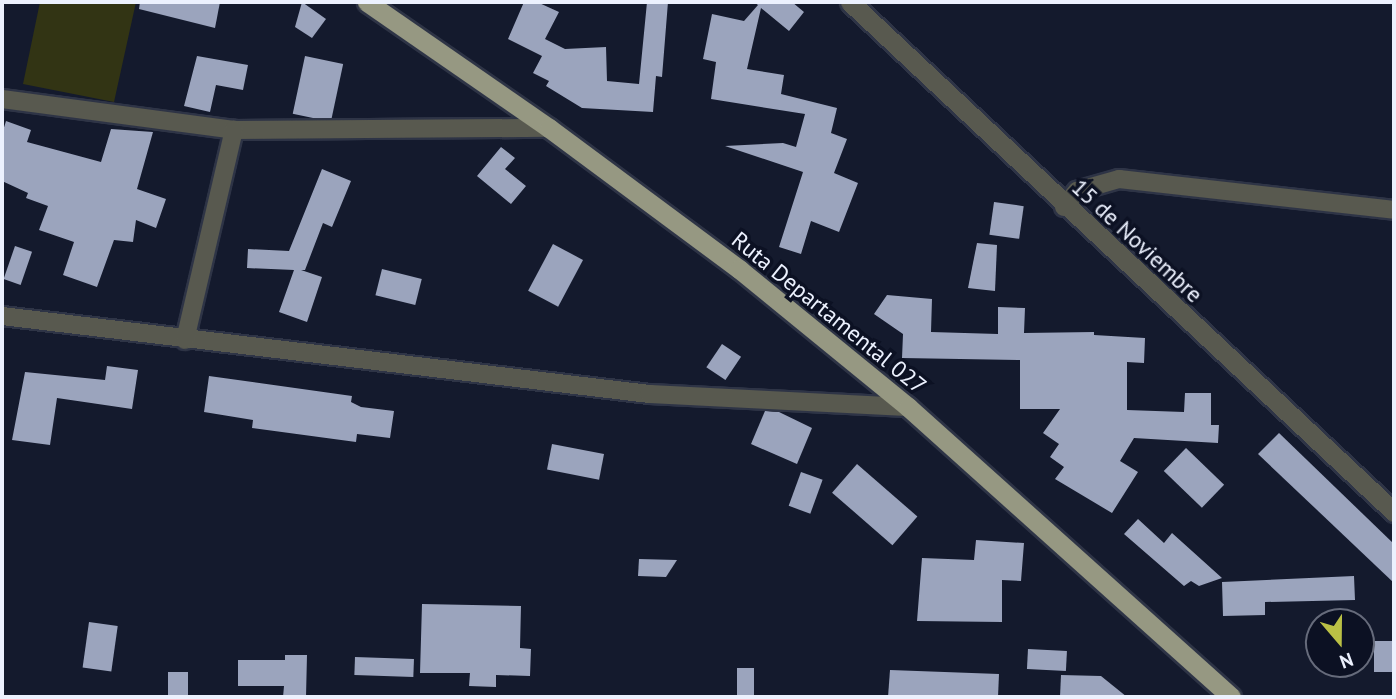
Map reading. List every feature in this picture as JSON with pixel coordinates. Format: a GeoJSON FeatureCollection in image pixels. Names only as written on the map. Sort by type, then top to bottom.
{"type":"FeatureCollection","features":[{"type":"Feature","properties":{"kind":"main road","name":"Ruta Departamental 027"},"geometry":{"type":"LineString","coordinates":[[367,2],[549,128],[739,270],[908,407],[1231,697]]}},
{"type":"Feature","properties":{"kind":"street","name":"15 de Noviembre"},"geometry":{"type":"LineString","coordinates":[[850,2],[1064,207],[1394,512]]}},
{"type":"Feature","properties":{"kind":"street"},"geometry":{"type":"LineString","coordinates":[[2,99],[234,130],[549,128]]}},
{"type":"Feature","properties":{"kind":"street"},"geometry":{"type":"LineString","coordinates":[[185,340],[234,130]]}},
{"type":"Feature","properties":{"kind":"street"},"geometry":{"type":"LineString","coordinates":[[1064,207],[1077,191],[1101,181],[1119,179],[1394,210]]}},
{"type":"Feature","properties":{"kind":"street"},"geometry":{"type":"LineString","coordinates":[[2,316],[185,340],[435,366],[649,394],[908,407]]}},
{"type":"Feature","properties":{"kind":"green space"},"geometry":{"type":"Polygon","coordinates":[[[40,2],[136,2],[114,102],[23,84],[40,2]]]}},
{"type":"Feature","properties":{"kind":"building"},"geometry":{"type":"Polygon","coordinates":[[[140,2],[220,2],[215,28],[139,9],[140,2]]]}},
{"type":"Feature","properties":{"kind":"building"},"geometry":{"type":"Polygon","coordinates":[[[302,2],[326,19],[312,38],[295,27],[302,2]]]}},
{"type":"Feature","properties":{"kind":"building"},"geometry":{"type":"Polygon","coordinates":[[[524,2],[537,2],[559,12],[545,39],[565,49],[606,47],[607,81],[639,84],[647,2],[668,2],[662,77],[656,76],[653,112],[582,108],[546,86],[549,81],[533,73],[542,56],[508,39],[524,2]]]}},
{"type":"Feature","properties":{"kind":"building"},"geometry":{"type":"Polygon","coordinates":[[[754,2],[792,2],[804,12],[789,31],[761,8],[747,69],[784,75],[781,94],[837,108],[831,133],[847,139],[834,173],[858,183],[839,232],[811,221],[801,254],[779,247],[803,172],[725,146],[783,143],[796,147],[805,114],[711,99],[716,62],[703,59],[712,14],[744,21],[758,5],[754,2]]]}},
{"type":"Feature","properties":{"kind":"building"},"geometry":{"type":"Polygon","coordinates":[[[197,56],[248,65],[243,90],[216,85],[210,112],[184,106],[197,56]]]}},
{"type":"Feature","properties":{"kind":"building"},"geometry":{"type":"Polygon","coordinates":[[[305,56],[343,64],[331,122],[293,114],[305,56]]]}},
{"type":"Feature","properties":{"kind":"building"},"geometry":{"type":"Polygon","coordinates":[[[6,121],[31,130],[27,142],[101,162],[111,129],[153,132],[137,189],[166,199],[156,228],[136,220],[133,242],[114,240],[97,287],[63,275],[74,242],[39,230],[48,206],[26,198],[28,193],[2,181],[2,134],[6,121]]]}},
{"type":"Feature","properties":{"kind":"building"},"geometry":{"type":"Polygon","coordinates":[[[501,147],[515,158],[505,169],[526,186],[511,204],[477,176],[501,147]]]}},
{"type":"Feature","properties":{"kind":"building"},"geometry":{"type":"Polygon","coordinates":[[[322,169],[351,181],[332,227],[323,223],[305,270],[301,270],[322,277],[307,322],[279,312],[294,270],[247,268],[248,249],[289,251],[322,169]]]}},
{"type":"Feature","properties":{"kind":"building"},"geometry":{"type":"Polygon","coordinates":[[[994,202],[1024,206],[1019,239],[989,235],[994,202]]]}},
{"type":"Feature","properties":{"kind":"building"},"geometry":{"type":"Polygon","coordinates":[[[977,243],[997,245],[995,291],[968,288],[977,243]]]}},
{"type":"Feature","properties":{"kind":"building"},"geometry":{"type":"Polygon","coordinates":[[[553,244],[583,260],[558,307],[528,291],[553,244]]]}},
{"type":"Feature","properties":{"kind":"building"},"geometry":{"type":"Polygon","coordinates":[[[15,246],[32,252],[21,285],[4,279],[15,246]]]}},
{"type":"Feature","properties":{"kind":"building"},"geometry":{"type":"Polygon","coordinates":[[[382,269],[422,279],[415,305],[375,295],[382,269]]]}},
{"type":"Feature","properties":{"kind":"building"},"geometry":{"type":"Polygon","coordinates":[[[887,295],[932,299],[931,332],[998,334],[998,307],[1025,308],[1024,333],[1094,332],[1094,335],[1145,338],[1144,363],[1127,362],[1127,410],[1184,412],[1185,393],[1211,393],[1211,425],[1219,425],[1218,443],[1134,438],[1120,461],[1138,472],[1112,513],[1055,479],[1064,467],[1050,457],[1059,444],[1043,433],[1060,409],[1020,409],[1020,360],[902,358],[903,334],[874,314],[887,295]]]}},
{"type":"Feature","properties":{"kind":"building"},"geometry":{"type":"Polygon","coordinates":[[[722,344],[741,357],[725,380],[706,367],[722,344]]]}},
{"type":"Feature","properties":{"kind":"building"},"geometry":{"type":"Polygon","coordinates":[[[107,366],[138,370],[132,409],[57,398],[50,445],[12,440],[25,372],[105,380],[107,366]]]}},
{"type":"Feature","properties":{"kind":"building"},"geometry":{"type":"Polygon","coordinates":[[[209,376],[352,396],[351,402],[361,407],[394,411],[390,438],[357,434],[356,442],[252,428],[253,420],[204,412],[209,376]]]}},
{"type":"Feature","properties":{"kind":"building"},"geometry":{"type":"Polygon","coordinates":[[[765,411],[779,412],[812,428],[797,464],[751,444],[765,411]]]}},
{"type":"Feature","properties":{"kind":"building"},"geometry":{"type":"Polygon","coordinates":[[[1279,433],[1394,544],[1394,583],[1258,454],[1279,433]]]}},
{"type":"Feature","properties":{"kind":"building"},"geometry":{"type":"Polygon","coordinates":[[[552,444],[604,454],[599,480],[547,470],[552,444]]]}},
{"type":"Feature","properties":{"kind":"building"},"geometry":{"type":"Polygon","coordinates":[[[1186,448],[1224,485],[1202,508],[1164,471],[1186,448]]]}},
{"type":"Feature","properties":{"kind":"building"},"geometry":{"type":"Polygon","coordinates":[[[857,464],[917,516],[892,545],[832,493],[857,464]]]}},
{"type":"Feature","properties":{"kind":"building"},"geometry":{"type":"Polygon","coordinates":[[[801,472],[823,480],[810,514],[789,506],[801,472]]]}},
{"type":"Feature","properties":{"kind":"building"},"geometry":{"type":"Polygon","coordinates":[[[1138,519],[1164,543],[1172,533],[1222,578],[1199,586],[1191,581],[1184,586],[1124,534],[1138,519]]]}},
{"type":"Feature","properties":{"kind":"building"},"geometry":{"type":"Polygon","coordinates":[[[976,540],[1024,543],[1021,581],[1002,580],[1002,622],[917,621],[922,558],[974,560],[976,540]]]}},
{"type":"Feature","properties":{"kind":"building"},"geometry":{"type":"Polygon","coordinates":[[[639,559],[677,560],[666,577],[638,576],[639,559]]]}},
{"type":"Feature","properties":{"kind":"building"},"geometry":{"type":"Polygon","coordinates":[[[1354,576],[1355,600],[1265,602],[1265,615],[1223,616],[1222,582],[1354,576]]]}},
{"type":"Feature","properties":{"kind":"building"},"geometry":{"type":"Polygon","coordinates":[[[422,604],[521,606],[520,648],[531,649],[530,676],[496,675],[496,687],[469,686],[470,673],[420,673],[422,604]]]}},
{"type":"Feature","properties":{"kind":"building"},"geometry":{"type":"Polygon","coordinates":[[[89,622],[118,626],[111,672],[83,668],[89,622]]]}},
{"type":"Feature","properties":{"kind":"building"},"geometry":{"type":"Polygon","coordinates":[[[1375,641],[1394,641],[1394,672],[1375,672],[1375,641]]]}},
{"type":"Feature","properties":{"kind":"building"},"geometry":{"type":"Polygon","coordinates":[[[1028,649],[1067,651],[1066,671],[1027,669],[1028,649]]]}},
{"type":"Feature","properties":{"kind":"building"},"geometry":{"type":"Polygon","coordinates":[[[285,655],[307,655],[306,697],[283,697],[284,686],[238,686],[238,660],[285,660],[285,655]]]}},
{"type":"Feature","properties":{"kind":"building"},"geometry":{"type":"Polygon","coordinates":[[[355,657],[414,659],[413,677],[354,675],[355,657]]]}},
{"type":"Feature","properties":{"kind":"building"},"geometry":{"type":"Polygon","coordinates":[[[737,668],[754,668],[754,697],[737,697],[737,668]]]}},
{"type":"Feature","properties":{"kind":"building"},"geometry":{"type":"Polygon","coordinates":[[[890,670],[999,674],[998,697],[888,697],[890,670]]]}},
{"type":"Feature","properties":{"kind":"building"},"geometry":{"type":"Polygon","coordinates":[[[168,672],[188,672],[188,697],[168,697],[168,672]]]}},
{"type":"Feature","properties":{"kind":"building"},"geometry":{"type":"Polygon","coordinates":[[[1061,675],[1101,676],[1127,697],[1060,697],[1061,675]]]}}]}
